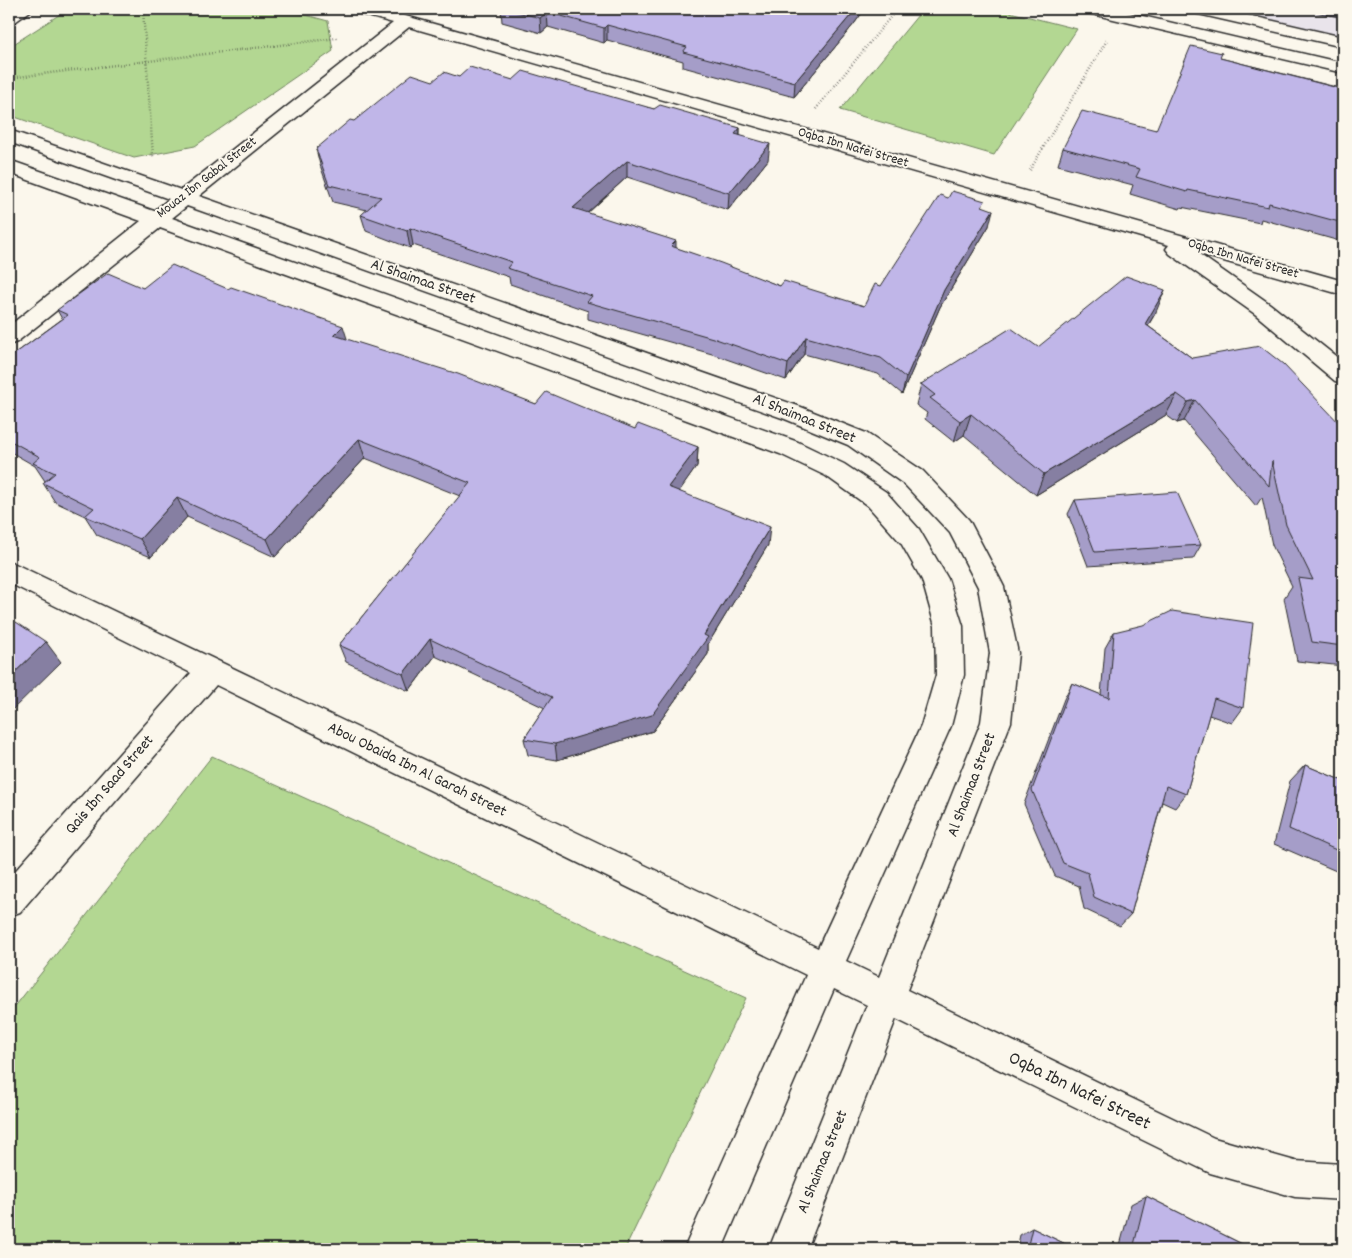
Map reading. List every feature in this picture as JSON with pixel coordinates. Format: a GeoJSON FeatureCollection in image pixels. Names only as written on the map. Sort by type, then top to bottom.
{"type":"FeatureCollection","features":[{"type":"Feature","properties":{"kind":"street"},"geometry":{"type":"LineString","coordinates":[[9,18],[24,9]]}},
{"type":"Feature","properties":{"kind":"street","name":"Oqba Ibn Nafei Street"},"geometry":{"type":"LineString","coordinates":[[363,9],[399,26],[797,132],[1343,288]]}},
{"type":"Feature","properties":{"kind":"street"},"geometry":{"type":"LineString","coordinates":[[1092,9],[1343,68]]}},
{"type":"Feature","properties":{"kind":"street"},"geometry":{"type":"LineString","coordinates":[[1200,9],[1343,42]]}},
{"type":"Feature","properties":{"kind":"street","name":"Mouaz Ibn Gabal Street"},"geometry":{"type":"LineString","coordinates":[[9,337],[399,26]]}},
{"type":"Feature","properties":{"kind":"street","name":"Al Shaimaa Street"},"geometry":{"type":"LineString","coordinates":[[9,136],[783,409],[857,439],[914,478],[960,528],[991,587],[1004,653],[996,722],[889,999],[788,1249]]}},
{"type":"Feature","properties":{"kind":"street","name":"Al Shaimaa Street"},"geometry":{"type":"LineString","coordinates":[[9,166],[789,448],[835,470],[876,499],[910,536],[935,578],[949,626],[950,676],[936,726],[826,968],[703,1249]]}},
{"type":"Feature","properties":{"kind":"street"},"geometry":{"type":"LineString","coordinates":[[1153,234],[1224,279],[1295,332],[1343,375]]}},
{"type":"Feature","properties":{"kind":"street","name":"Abou Obaida Ibn Al Garah Street"},"geometry":{"type":"LineString","coordinates":[[9,571],[826,968]]}},
{"type":"Feature","properties":{"kind":"street","name":"Qais Ibn Saad Street"},"geometry":{"type":"LineString","coordinates":[[9,901],[211,670]]}},
{"type":"Feature","properties":{"kind":"street","name":"Oqba Ibn Nafei Street"},"geometry":{"type":"LineString","coordinates":[[826,968],[1210,1156],[1295,1179],[1343,1182]]}},
{"type":"Feature","properties":{"kind":"path"},"geometry":{"type":"LineString","coordinates":[[143,9],[155,188]]}},
{"type":"Feature","properties":{"kind":"path"},"geometry":{"type":"LineString","coordinates":[[797,132],[897,9]]}},
{"type":"Feature","properties":{"kind":"path"},"geometry":{"type":"LineString","coordinates":[[1015,195],[1121,16]]}},
{"type":"Feature","properties":{"kind":"path"},"geometry":{"type":"LineString","coordinates":[[9,78],[399,26]]}},
{"type":"Feature","properties":{"kind":"shaded area"},"geometry":{"type":"Polygon","coordinates":[[[1191,9],[1343,9],[1343,46],[1191,9]]]}},
{"type":"Feature","properties":{"kind":"green space"},"geometry":{"type":"Polygon","coordinates":[[[68,9],[284,9],[328,21],[333,51],[195,146],[134,158],[9,115],[9,47],[68,9]]]}},
{"type":"Feature","properties":{"kind":"green space"},"geometry":{"type":"Polygon","coordinates":[[[923,9],[998,9],[1077,29],[994,155],[840,110],[923,9]]]}},
{"type":"Feature","properties":{"kind":"green space"},"geometry":{"type":"Polygon","coordinates":[[[212,756],[746,998],[625,1249],[9,1249],[9,1014],[212,756]]]}},
{"type":"Feature","properties":{"kind":"building"},"geometry":{"type":"Polygon","coordinates":[[[506,9],[856,9],[795,82],[683,52],[687,47],[607,25],[604,28],[547,12],[540,18],[506,9]]]}},
{"type":"Feature","properties":{"kind":"building"},"geometry":{"type":"Polygon","coordinates":[[[1191,46],[1222,53],[1220,58],[1342,89],[1343,85],[1343,223],[1269,203],[1268,207],[1188,190],[1187,192],[1136,177],[1140,169],[1063,148],[1082,111],[1156,130],[1191,46]]]}},
{"type":"Feature","properties":{"kind":"building"},"geometry":{"type":"Polygon","coordinates":[[[470,67],[513,80],[523,71],[654,109],[660,105],[740,128],[735,134],[770,144],[729,193],[627,161],[573,208],[676,241],[671,246],[780,286],[784,281],[864,306],[875,284],[881,286],[940,195],[948,198],[952,191],[985,201],[982,206],[993,210],[944,290],[906,378],[881,358],[806,337],[788,364],[713,338],[587,302],[592,296],[507,268],[512,262],[410,228],[407,231],[361,215],[381,197],[329,185],[316,149],[350,120],[354,121],[412,74],[433,81],[444,72],[459,77],[470,67]]]}},
{"type":"Feature","properties":{"kind":"building"},"geometry":{"type":"Polygon","coordinates":[[[172,265],[228,289],[231,287],[343,326],[334,335],[458,374],[536,404],[546,392],[635,429],[638,424],[698,447],[668,487],[770,527],[704,635],[708,637],[652,715],[555,744],[524,739],[552,697],[430,639],[403,674],[339,645],[470,483],[359,439],[267,539],[177,498],[140,539],[85,516],[94,508],[43,483],[55,473],[33,463],[40,457],[9,440],[9,358],[68,315],[57,310],[108,273],[143,288],[172,265]]]}},
{"type":"Feature","properties":{"kind":"building"},"geometry":{"type":"Polygon","coordinates":[[[1126,276],[1165,290],[1145,324],[1192,358],[1260,346],[1283,364],[1343,427],[1343,646],[1312,642],[1298,578],[1313,580],[1286,525],[1272,461],[1269,486],[1195,400],[1188,402],[1177,394],[1044,474],[971,414],[960,421],[930,398],[935,395],[921,384],[1011,328],[1038,347],[1126,276]]]}},
{"type":"Feature","properties":{"kind":"building"},"geometry":{"type":"Polygon","coordinates":[[[1177,492],[1201,545],[1095,552],[1075,500],[1177,492]]]}},
{"type":"Feature","properties":{"kind":"building"},"geometry":{"type":"Polygon","coordinates":[[[1172,611],[1253,623],[1243,708],[1214,698],[1186,794],[1166,786],[1131,914],[1094,897],[1088,873],[1063,863],[1032,790],[1072,683],[1109,698],[1114,632],[1143,625],[1172,611]]]}},
{"type":"Feature","properties":{"kind":"building"},"geometry":{"type":"Polygon","coordinates":[[[16,622],[46,642],[9,678],[9,628],[16,622]]]}},
{"type":"Feature","properties":{"kind":"building"},"geometry":{"type":"Polygon","coordinates":[[[1305,765],[1343,781],[1343,853],[1289,829],[1305,765]]]}},
{"type":"Feature","properties":{"kind":"building"},"geometry":{"type":"Polygon","coordinates":[[[1146,1196],[1252,1249],[1133,1249],[1146,1196]]]}},
{"type":"Feature","properties":{"kind":"building"},"geometry":{"type":"Polygon","coordinates":[[[1032,1228],[1076,1249],[1027,1249],[1032,1228]]]}}]}
